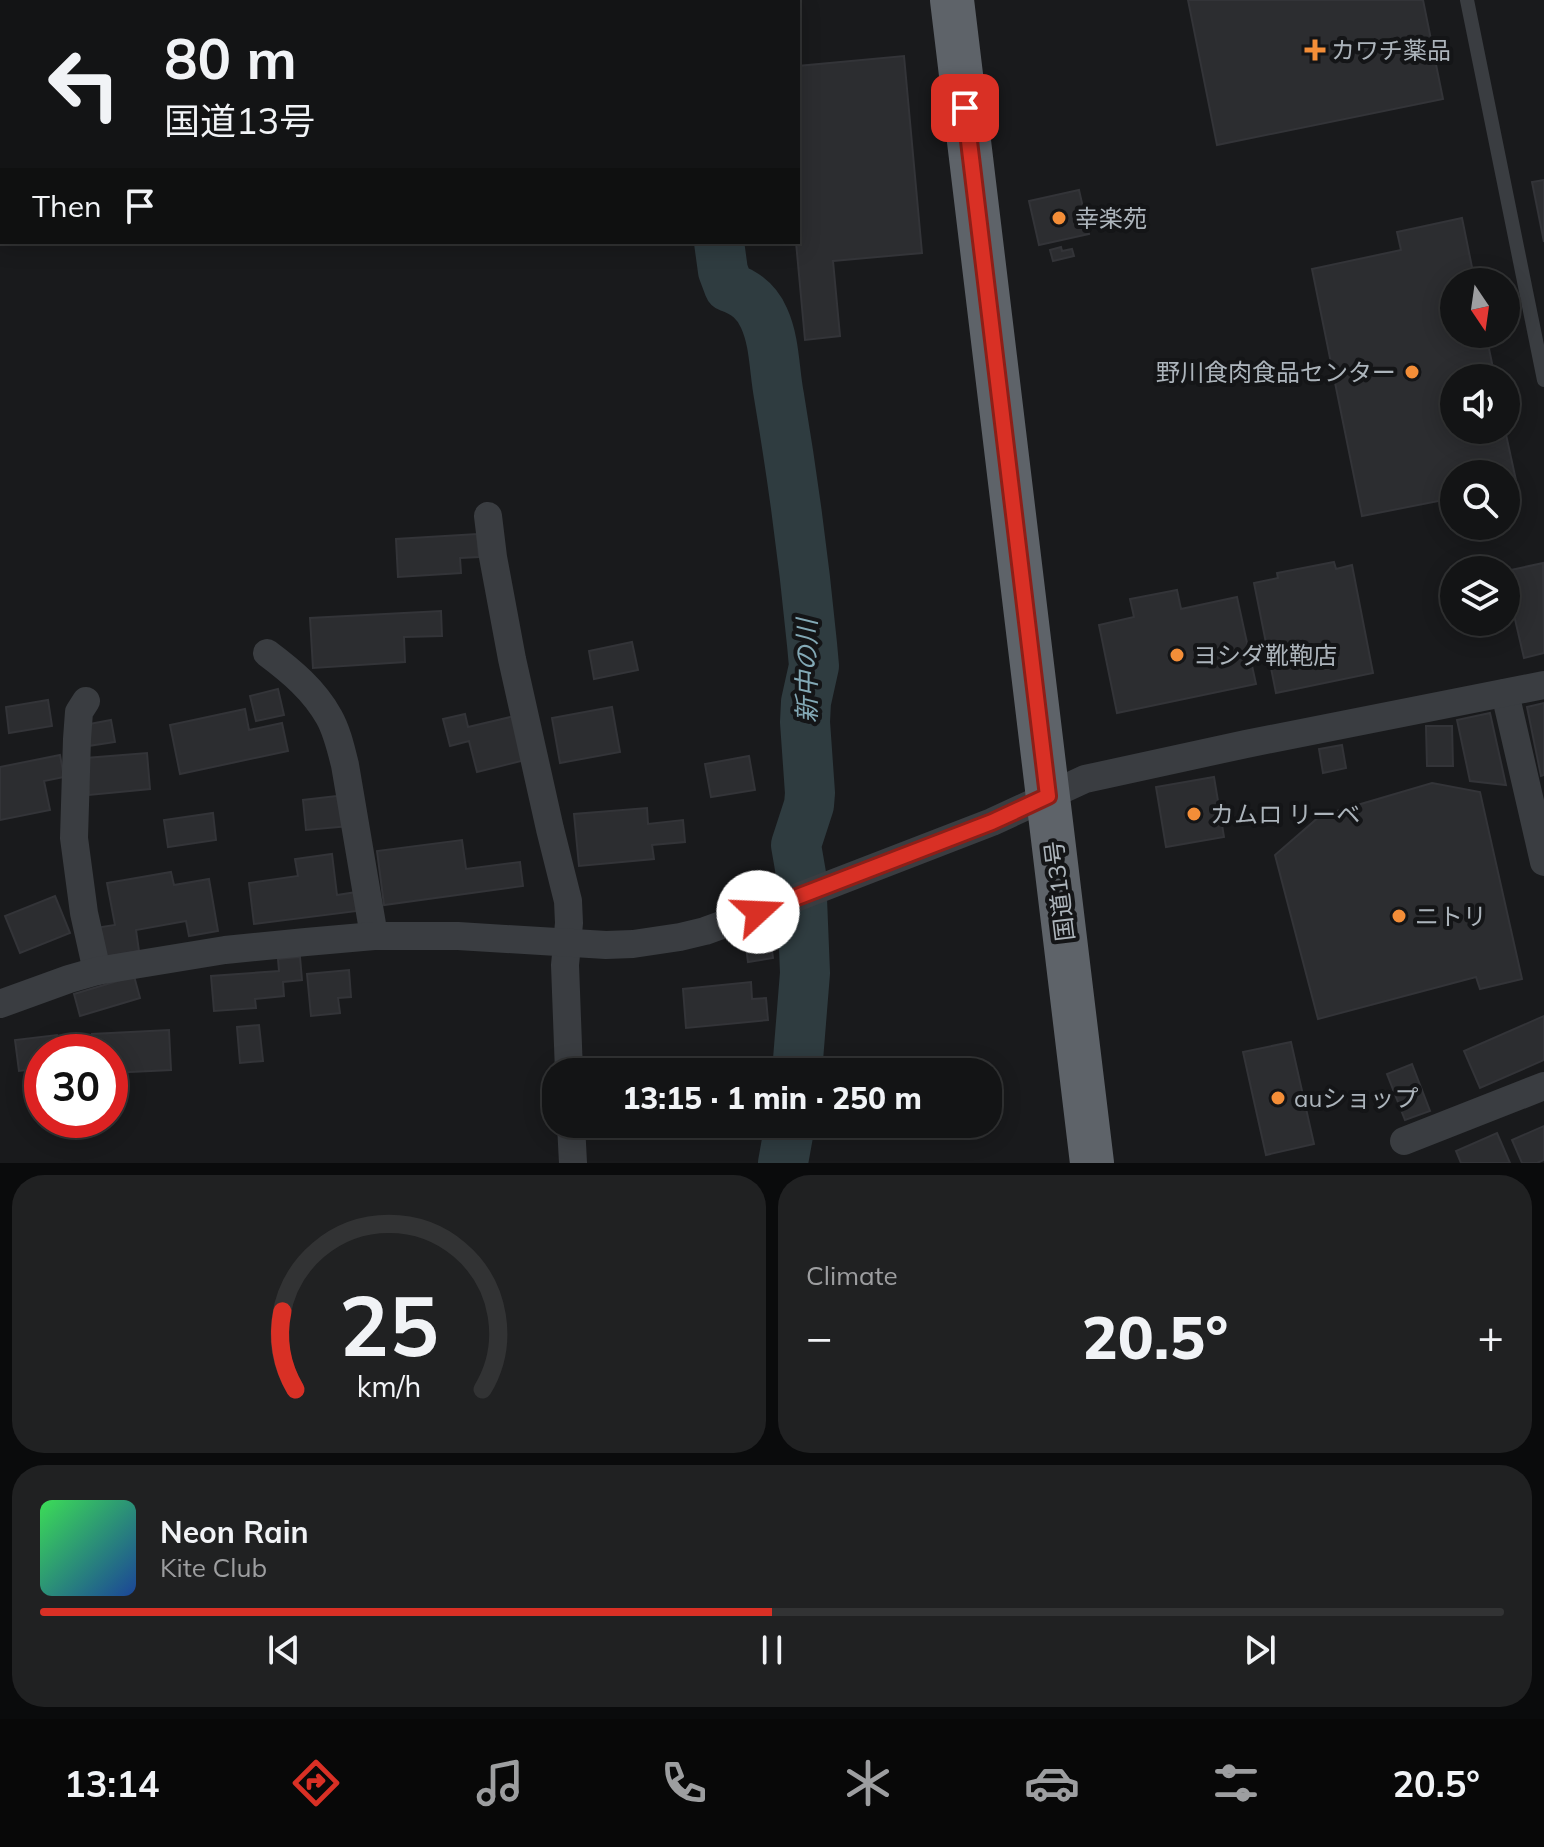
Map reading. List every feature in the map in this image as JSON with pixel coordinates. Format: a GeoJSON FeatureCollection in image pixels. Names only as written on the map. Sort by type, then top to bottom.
{"type":"FeatureCollection","features":[{"type":"Feature","properties":{"kind":"highway","name":"国道13号"},"geometry":{"type":"LineString","coordinates":[[952,0],[1092,1163]]}},
{"type":"Feature","properties":{"kind":"street"},"geometry":{"type":"LineString","coordinates":[[488,516],[512,659],[568,901],[565,965],[568,1058]]}},
{"type":"Feature","properties":{"kind":"street"},"geometry":{"type":"LineString","coordinates":[[267,653],[308,689],[330,718],[338,739],[374,936]]}},
{"type":"Feature","properties":{"kind":"street"},"geometry":{"type":"LineString","coordinates":[[0,1004],[97,971],[225,950],[374,936],[458,936],[606,945],[658,942],[705,931],[785,902],[992,822],[1085,779],[1544,685]]}},
{"type":"Feature","properties":{"kind":"street"},"geometry":{"type":"LineString","coordinates":[[1505,693],[1544,862]]}},
{"type":"Feature","properties":{"kind":"street"},"geometry":{"type":"LineString","coordinates":[[86,701],[79,712],[74,838],[84,913],[97,971]]}},
{"type":"Feature","properties":{"kind":"street"},"geometry":{"type":"LineString","coordinates":[[1404,1141],[1544,1086]]}},
{"type":"Feature","properties":{"kind":"street"},"geometry":{"type":"LineString","coordinates":[[572,1138],[573,1163]]}},
{"type":"Feature","properties":{"kind":"lane"},"geometry":{"type":"LineString","coordinates":[[1467,0],[1544,380]]}},
{"type":"Feature","properties":{"kind":"building","name":"カワチ薬品"},"geometry":{"type":"Polygon","coordinates":[[[1188,0],[1423,0],[1443,99],[1217,145],[1188,0]]]}},
{"type":"Feature","properties":{"kind":"building"},"geometry":{"type":"Polygon","coordinates":[[[904,56],[922,253],[833,261],[840,336],[805,340],[796,244],[800,244],[800,66],[904,56]]]}},
{"type":"Feature","properties":{"kind":"building"},"geometry":{"type":"Polygon","coordinates":[[[1544,180],[1544,242],[1532,182],[1544,180]]]}},
{"type":"Feature","properties":{"kind":"building","name":"幸楽苑"},"geometry":{"type":"Polygon","coordinates":[[[1079,190],[1089,234],[1039,245],[1029,201],[1079,190]]]}},
{"type":"Feature","properties":{"kind":"building"},"geometry":{"type":"Polygon","coordinates":[[[1462,218],[1472,268],[1440,268],[1440,348],[1489,348],[1492,364],[1440,364],[1440,444],[1508,444],[1512,460],[1440,460],[1440,501],[1362,516],[1312,269],[1401,250],[1397,232],[1462,218]]]}},
{"type":"Feature","properties":{"kind":"building"},"geometry":{"type":"Polygon","coordinates":[[[1061,247],[1062,251],[1072,249],[1074,256],[1053,261],[1050,250],[1061,247]]]}},
{"type":"Feature","properties":{"kind":"building"},"geometry":{"type":"Polygon","coordinates":[[[477,534],[479,557],[460,558],[461,573],[398,577],[396,539],[477,534]]]}},
{"type":"Feature","properties":{"kind":"building"},"geometry":{"type":"Polygon","coordinates":[[[1334,562],[1336,569],[1352,565],[1373,673],[1276,693],[1254,583],[1278,578],[1277,573],[1334,562]]]}},
{"type":"Feature","properties":{"kind":"building"},"geometry":{"type":"Polygon","coordinates":[[[1543,563],[1544,653],[1524,658],[1519,636],[1520,568],[1543,563]]]}},
{"type":"Feature","properties":{"kind":"building","name":"ヨシダ靴鞄店"},"geometry":{"type":"Polygon","coordinates":[[[1177,590],[1181,609],[1237,597],[1256,684],[1117,713],[1099,625],[1134,617],[1130,599],[1177,590]]]}},
{"type":"Feature","properties":{"kind":"building"},"geometry":{"type":"Polygon","coordinates":[[[441,611],[442,636],[404,637],[405,662],[313,668],[310,618],[441,611]]]}},
{"type":"Feature","properties":{"kind":"building"},"geometry":{"type":"Polygon","coordinates":[[[632,642],[638,670],[594,679],[589,651],[632,642]]]}},
{"type":"Feature","properties":{"kind":"building"},"geometry":{"type":"Polygon","coordinates":[[[278,689],[284,715],[256,721],[250,696],[278,689]]]}},
{"type":"Feature","properties":{"kind":"building"},"geometry":{"type":"Polygon","coordinates":[[[48,700],[52,726],[9,733],[6,707],[48,700]]]}},
{"type":"Feature","properties":{"kind":"building"},"geometry":{"type":"Polygon","coordinates":[[[1544,703],[1544,775],[1541,776],[1527,707],[1544,703]]]}},
{"type":"Feature","properties":{"kind":"building"},"geometry":{"type":"Polygon","coordinates":[[[612,707],[620,752],[560,763],[552,718],[612,707]]]}},
{"type":"Feature","properties":{"kind":"building"},"geometry":{"type":"Polygon","coordinates":[[[245,709],[249,730],[282,723],[288,751],[180,774],[170,725],[245,709]]]}},
{"type":"Feature","properties":{"kind":"building"},"geometry":{"type":"Polygon","coordinates":[[[1490,713],[1506,785],[1470,781],[1457,720],[1490,713]]]}},
{"type":"Feature","properties":{"kind":"building"},"geometry":{"type":"Polygon","coordinates":[[[465,714],[468,727],[519,715],[529,759],[477,772],[469,741],[450,746],[443,719],[465,714]]]}},
{"type":"Feature","properties":{"kind":"building"},"geometry":{"type":"Polygon","coordinates":[[[111,720],[115,742],[88,746],[84,725],[111,720]]]}},
{"type":"Feature","properties":{"kind":"building"},"geometry":{"type":"Polygon","coordinates":[[[1426,726],[1452,726],[1453,766],[1427,766],[1426,726]]]}},
{"type":"Feature","properties":{"kind":"building"},"geometry":{"type":"Polygon","coordinates":[[[1342,745],[1346,768],[1323,773],[1319,749],[1342,745]]]}},
{"type":"Feature","properties":{"kind":"building"},"geometry":{"type":"Polygon","coordinates":[[[147,753],[150,789],[89,795],[86,758],[147,753]]]}},
{"type":"Feature","properties":{"kind":"building"},"geometry":{"type":"Polygon","coordinates":[[[60,755],[64,777],[44,781],[50,810],[0,820],[0,767],[60,755]]]}},
{"type":"Feature","properties":{"kind":"building"},"geometry":{"type":"Polygon","coordinates":[[[749,756],[755,790],[711,797],[705,764],[749,756]]]}},
{"type":"Feature","properties":{"kind":"building"},"geometry":{"type":"Polygon","coordinates":[[[1214,777],[1224,837],[1166,847],[1156,787],[1214,777]]]}},
{"type":"Feature","properties":{"kind":"building","name":"ニトリ"},"geometry":{"type":"Polygon","coordinates":[[[1432,783],[1480,792],[1522,979],[1480,989],[1476,977],[1318,1019],[1275,855],[1320,816],[1432,783]]]}},
{"type":"Feature","properties":{"kind":"building"},"geometry":{"type":"Polygon","coordinates":[[[345,795],[349,826],[306,830],[303,800],[345,795]]]}},
{"type":"Feature","properties":{"kind":"building"},"geometry":{"type":"Polygon","coordinates":[[[647,808],[648,824],[683,820],[685,842],[652,845],[654,859],[579,866],[574,814],[647,808]]]}},
{"type":"Feature","properties":{"kind":"building"},"geometry":{"type":"Polygon","coordinates":[[[213,813],[216,840],[168,847],[164,820],[213,813]]]}},
{"type":"Feature","properties":{"kind":"building"},"geometry":{"type":"Polygon","coordinates":[[[462,840],[466,869],[520,862],[523,886],[384,905],[377,851],[462,840]]]}},
{"type":"Feature","properties":{"kind":"building"},"geometry":{"type":"Polygon","coordinates":[[[332,854],[337,895],[363,891],[365,910],[254,924],[249,883],[298,876],[295,859],[332,854]]]}},
{"type":"Feature","properties":{"kind":"building"},"geometry":{"type":"Polygon","coordinates":[[[171,872],[174,885],[209,879],[218,931],[189,936],[186,921],[136,930],[139,951],[100,958],[95,928],[115,925],[107,883],[171,872]]]}},
{"type":"Feature","properties":{"kind":"building"},"geometry":{"type":"Polygon","coordinates":[[[55,896],[70,933],[20,953],[5,916],[55,896]]]}},
{"type":"Feature","properties":{"kind":"building"},"geometry":{"type":"Polygon","coordinates":[[[769,929],[773,958],[748,962],[744,932],[769,929]]]}},
{"type":"Feature","properties":{"kind":"building"},"geometry":{"type":"Polygon","coordinates":[[[300,957],[302,980],[283,982],[284,996],[255,999],[256,1008],[214,1011],[211,976],[279,971],[278,959],[300,957]]]}},
{"type":"Feature","properties":{"kind":"building"},"geometry":{"type":"Polygon","coordinates":[[[349,970],[351,997],[338,998],[340,1013],[311,1016],[307,974],[349,970]]]}},
{"type":"Feature","properties":{"kind":"building"},"geometry":{"type":"Polygon","coordinates":[[[134,976],[140,998],[80,1016],[74,994],[134,976]]]}},
{"type":"Feature","properties":{"kind":"building"},"geometry":{"type":"Polygon","coordinates":[[[751,982],[752,999],[766,998],[768,1020],[686,1028],[683,989],[751,982]]]}},
{"type":"Feature","properties":{"kind":"building"},"geometry":{"type":"Polygon","coordinates":[[[1544,1016],[1544,1060],[1480,1088],[1464,1051],[1544,1016]]]}},
{"type":"Feature","properties":{"kind":"building"},"geometry":{"type":"Polygon","coordinates":[[[259,1025],[263,1061],[240,1063],[237,1027],[259,1025]]]}},
{"type":"Feature","properties":{"kind":"building"},"geometry":{"type":"Polygon","coordinates":[[[169,1030],[171,1070],[128,1072],[128,1034],[92,1034],[169,1030]]]}},
{"type":"Feature","properties":{"kind":"building"},"geometry":{"type":"Polygon","coordinates":[[[24,1039],[24,1070],[19,1071],[15,1040],[24,1039]]]}},
{"type":"Feature","properties":{"kind":"building","name":"auショップ"},"geometry":{"type":"Polygon","coordinates":[[[1291,1042],[1314,1144],[1266,1155],[1243,1052],[1291,1042]]]}},
{"type":"Feature","properties":{"kind":"building"},"geometry":{"type":"Polygon","coordinates":[[[1412,1064],[1430,1111],[1405,1120],[1387,1074],[1412,1064]]]}},
{"type":"Feature","properties":{"kind":"building"},"geometry":{"type":"Polygon","coordinates":[[[1544,1126],[1544,1160],[1522,1163],[1512,1140],[1544,1126]]]}},
{"type":"Feature","properties":{"kind":"building"},"geometry":{"type":"Polygon","coordinates":[[[1497,1133],[1510,1163],[1461,1163],[1456,1151],[1497,1133]]]}},
{"type":"Feature","properties":{"kind":"waterway","name":"新中の川"},"geometry":{"type":"LineString","coordinates":[[719,244],[729,287],[746,295],[754,303],[764,318],[770,337],[798,520],[812,644],[814,666],[805,722],[810,793],[796,845],[801,874],[805,973],[798,1058]]}},
{"type":"Feature","properties":{"kind":"waterway","name":"新中の川"},"geometry":{"type":"LineString","coordinates":[[783,1163],[787,1138]]}},
{"type":"Feature","properties":{"kind":"place","name":"カワチ薬品"},"geometry":{"type":"Point","coordinates":[1315,50]}},
{"type":"Feature","properties":{"kind":"place","name":"幸楽苑"},"geometry":{"type":"Point","coordinates":[1059,218]}},
{"type":"Feature","properties":{"kind":"place","name":"野川食肉食品センター"},"geometry":{"type":"Point","coordinates":[1412,372]}},
{"type":"Feature","properties":{"kind":"place","name":"ヨシダ靴鞄店"},"geometry":{"type":"Point","coordinates":[1177,655]}},
{"type":"Feature","properties":{"kind":"place","name":"カムロ リーベ"},"geometry":{"type":"Point","coordinates":[1194,814]}},
{"type":"Feature","properties":{"kind":"place","name":"ニトリ"},"geometry":{"type":"Point","coordinates":[1399,916]}},
{"type":"Feature","properties":{"kind":"place","name":"auショップ"},"geometry":{"type":"Point","coordinates":[1278,1098]}},
{"type":"Feature","properties":{"kind":"route"},"geometry":{"type":"LineString","coordinates":[[758,912],[992,822],[1048,796],[965,108]]}}]}
